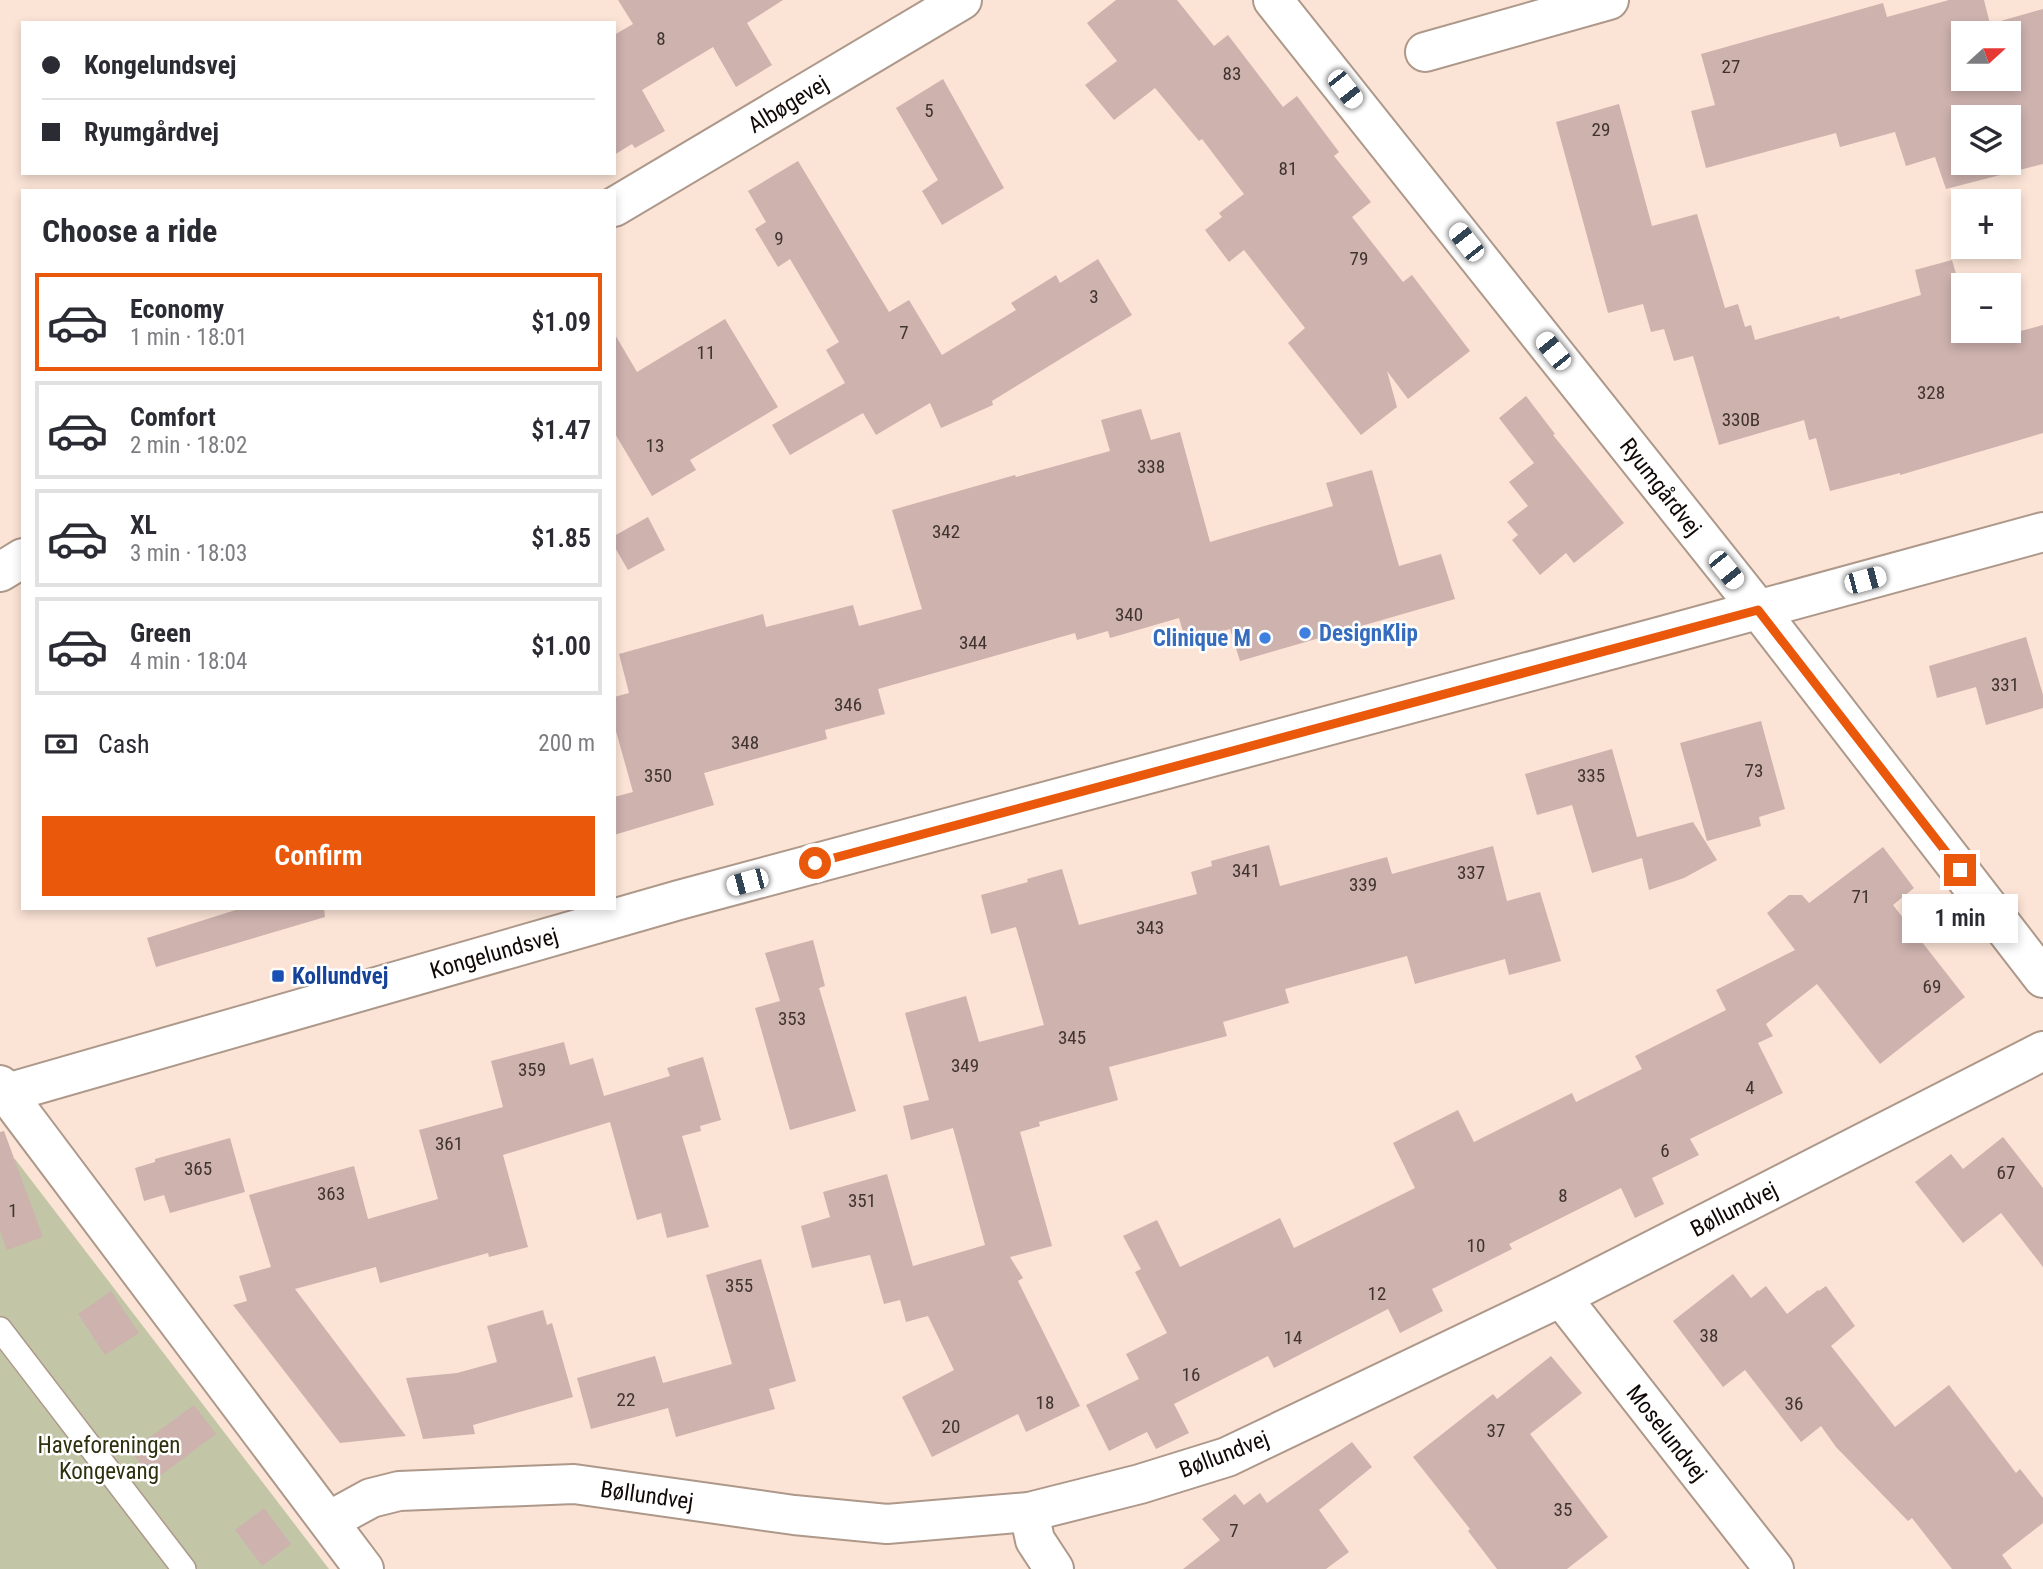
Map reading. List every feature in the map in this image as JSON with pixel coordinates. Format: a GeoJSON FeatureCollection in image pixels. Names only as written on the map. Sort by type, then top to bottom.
{"type":"FeatureCollection","features":[{"type":"Feature","properties":{"kind":"street","name":"Albøgevej"},"geometry":{"type":"LineString","coordinates":[[616,206],[962,0]]}},
{"type":"Feature","properties":{"kind":"street","name":"Ryumgårdvej"},"geometry":{"type":"LineString","coordinates":[[1273,0],[1758,610],[2043,978]]}},
{"type":"Feature","properties":{"kind":"street"},"geometry":{"type":"LineString","coordinates":[[1425,52],[1609,0]]}},
{"type":"Feature","properties":{"kind":"street","name":"Kongelundsvej"},"geometry":{"type":"LineString","coordinates":[[2,1091],[680,900],[2043,532]]}},
{"type":"Feature","properties":{"kind":"street"},"geometry":{"type":"LineString","coordinates":[[0,572],[21,559]]}},
{"type":"Feature","properties":{"kind":"street","name":"Bøllundvej"},"geometry":{"type":"LineString","coordinates":[[329,1521],[371,1498],[399,1491],[574,1484],[794,1515],[887,1524],[1028,1512],[1140,1484],[1227,1457],[1561,1297],[2043,1051]]}},
{"type":"Feature","properties":{"kind":"street"},"geometry":{"type":"LineString","coordinates":[[2,1091],[364,1569]]}},
{"type":"Feature","properties":{"kind":"street","name":"Moselundvej"},"geometry":{"type":"LineString","coordinates":[[1561,1297],[1774,1569]]}},
{"type":"Feature","properties":{"kind":"street"},"geometry":{"type":"LineString","coordinates":[[1028,1512],[1035,1540],[1054,1569]]}},
{"type":"Feature","properties":{"kind":"lane"},"geometry":{"type":"LineString","coordinates":[[0,1329],[184,1569]]}},
{"type":"Feature","properties":{"kind":"green space","name":"Haveforeningen Kongevang"},"geometry":{"type":"Polygon","coordinates":[[[15,1159],[329,1569],[0,1569],[0,1163],[15,1159]]]}},
{"type":"Feature","properties":{"kind":"building"},"geometry":{"type":"Polygon","coordinates":[[[618,0],[783,0],[747,23],[772,65],[736,87],[713,47],[642,90],[665,131],[635,148],[632,144],[616,154],[616,34],[633,24],[618,0]]]}},
{"type":"Feature","properties":{"kind":"building"},"geometry":{"type":"Polygon","coordinates":[[[1116,0],[1177,0],[1214,46],[1228,35],[1283,107],[1297,96],[1339,152],[1334,156],[1371,202],[1352,217],[1403,282],[1412,275],[1470,351],[1408,399],[1387,371],[1397,407],[1361,435],[1288,343],[1305,328],[1244,250],[1229,262],[1205,230],[1222,217],[1219,213],[1244,194],[1202,139],[1199,141],[1155,88],[1114,120],[1085,85],[1117,61],[1087,23],[1116,0]]]}},
{"type":"Feature","properties":{"kind":"building"},"geometry":{"type":"Polygon","coordinates":[[[1949,0],[1984,0],[1989,21],[1951,21],[1951,91],[2021,91],[2021,21],[2001,21],[2043,9],[2043,164],[2021,170],[2021,105],[1951,105],[1951,175],[2000,175],[1946,189],[1935,157],[1906,166],[1895,132],[1840,147],[1836,133],[1706,168],[1691,111],[1715,105],[1701,54],[1883,3],[1887,17],[1949,0]]]}},
{"type":"Feature","properties":{"kind":"building"},"geometry":{"type":"Polygon","coordinates":[[[943,79],[1004,188],[942,225],[922,191],[938,180],[896,108],[943,79]]]}},
{"type":"Feature","properties":{"kind":"building"},"geometry":{"type":"Polygon","coordinates":[[[1619,104],[1652,226],[1697,214],[1725,308],[1738,304],[1745,327],[1751,325],[1755,340],[1921,295],[1915,270],[1952,260],[1956,273],[1951,273],[1951,343],[2021,343],[2021,331],[2043,325],[2043,433],[1900,475],[1830,491],[1816,438],[1809,440],[1804,420],[1719,445],[1693,356],[1674,361],[1664,329],[1651,332],[1643,304],[1608,313],[1556,122],[1619,104]]]}},
{"type":"Feature","properties":{"kind":"building"},"geometry":{"type":"Polygon","coordinates":[[[798,161],[889,312],[909,300],[942,355],[1016,310],[1011,303],[1056,275],[1060,283],[1098,259],[1132,315],[992,401],[993,405],[941,428],[930,403],[876,435],[863,413],[790,455],[772,425],[845,383],[826,350],[839,342],[790,259],[778,267],[755,229],[766,222],[748,191],[798,161]]]}},
{"type":"Feature","properties":{"kind":"building"},"geometry":{"type":"Polygon","coordinates":[[[725,319],[778,407],[690,460],[696,470],[652,496],[616,435],[616,336],[637,372],[725,319]]]}},
{"type":"Feature","properties":{"kind":"building"},"geometry":{"type":"Polygon","coordinates":[[[1526,396],[1555,434],[1553,435],[1624,523],[1574,563],[1566,553],[1540,575],[1512,540],[1518,535],[1507,522],[1528,506],[1509,482],[1534,463],[1499,418],[1526,396]]]}},
{"type":"Feature","properties":{"kind":"building"},"geometry":{"type":"Polygon","coordinates":[[[1141,409],[1151,440],[1180,432],[1210,542],[1333,506],[1326,483],[1372,470],[1399,566],[1441,554],[1455,599],[1240,661],[1230,629],[1186,642],[1179,618],[1110,638],[1108,631],[1077,640],[1075,633],[878,689],[885,714],[825,730],[827,739],[704,773],[714,805],[616,834],[616,796],[633,792],[616,731],[616,696],[629,693],[619,654],[763,614],[766,627],[853,605],[859,626],[922,609],[892,510],[1110,451],[1101,420],[1141,409]]]}},
{"type":"Feature","properties":{"kind":"building"},"geometry":{"type":"Polygon","coordinates":[[[648,517],[665,550],[628,570],[616,549],[616,535],[648,517]]]}},
{"type":"Feature","properties":{"kind":"building"},"geometry":{"type":"Polygon","coordinates":[[[2026,637],[2043,695],[2043,708],[1986,725],[1976,687],[1937,698],[1929,666],[2026,637]]]}},
{"type":"Feature","properties":{"kind":"building"},"geometry":{"type":"Polygon","coordinates":[[[1761,721],[1785,809],[1759,817],[1761,826],[1707,841],[1680,743],[1761,721]]]}},
{"type":"Feature","properties":{"kind":"building"},"geometry":{"type":"Polygon","coordinates":[[[1612,749],[1637,837],[1693,822],[1717,860],[1684,878],[1649,890],[1642,858],[1592,873],[1572,805],[1537,815],[1525,774],[1612,749]]]}},
{"type":"Feature","properties":{"kind":"building"},"geometry":{"type":"Polygon","coordinates":[[[1269,845],[1280,886],[1387,857],[1392,874],[1493,846],[1507,901],[1540,892],[1561,961],[1509,975],[1505,959],[1415,984],[1407,956],[1285,989],[1289,1003],[1223,1022],[1227,1036],[1109,1067],[1118,1100],[1039,1122],[1040,1126],[1020,1132],[1052,1246],[1010,1257],[1023,1278],[1018,1281],[1080,1406],[1026,1432],[1018,1414],[932,1457],[902,1397],[954,1370],[928,1316],[906,1322],[900,1300],[884,1304],[870,1255],[812,1268],[801,1226],[830,1217],[823,1192],[887,1174],[913,1266],[985,1245],[953,1128],[911,1140],[903,1106],[929,1100],[905,1013],[966,996],[979,1042],[1044,1025],[1016,927],[991,934],[981,895],[1062,869],[1079,925],[1197,894],[1191,872],[1212,866],[1211,861],[1269,845]]]}},
{"type":"Feature","properties":{"kind":"building"},"geometry":{"type":"Polygon","coordinates":[[[1883,847],[1914,888],[1893,905],[1965,997],[1880,1064],[1817,984],[1766,1024],[1773,1036],[1758,1043],[1783,1093],[1690,1139],[1699,1155],[1652,1178],[1664,1204],[1635,1218],[1621,1188],[1509,1244],[1512,1249],[1432,1289],[1443,1311],[1400,1333],[1388,1309],[1274,1368],[1268,1356],[1174,1404],[1189,1433],[1156,1449],[1147,1432],[1109,1451],[1086,1405],[1139,1379],[1126,1354],[1167,1333],[1135,1272],[1141,1269],[1123,1236],[1157,1220],[1180,1267],[1280,1218],[1294,1248],[1415,1188],[1393,1143],[1458,1110],[1474,1142],[1572,1093],[1576,1102],[1642,1069],[1635,1056],[1726,1010],[1716,990],[1795,950],[1767,913],[1789,895],[1802,895],[1809,903],[1883,847]]]}},
{"type":"Feature","properties":{"kind":"building"},"geometry":{"type":"Polygon","coordinates":[[[236,910],[324,910],[325,917],[156,967],[147,938],[236,910]]]}},
{"type":"Feature","properties":{"kind":"building"},"geometry":{"type":"Polygon","coordinates":[[[813,940],[825,986],[819,988],[856,1111],[790,1130],[755,1008],[780,1001],[765,953],[813,940]]]}},
{"type":"Feature","properties":{"kind":"building"},"geometry":{"type":"Polygon","coordinates":[[[564,1042],[570,1065],[593,1058],[604,1096],[670,1076],[667,1068],[703,1057],[721,1120],[700,1126],[701,1131],[682,1136],[709,1227],[667,1238],[661,1213],[637,1220],[610,1122],[503,1155],[528,1247],[489,1257],[488,1253],[380,1283],[376,1267],[295,1289],[406,1436],[340,1443],[233,1305],[247,1301],[239,1276],[271,1267],[249,1195],[354,1166],[368,1219],[438,1199],[419,1130],[503,1107],[491,1061],[564,1042]]]}},
{"type":"Feature","properties":{"kind":"building"},"geometry":{"type":"Polygon","coordinates":[[[4,1131],[43,1237],[7,1250],[0,1231],[0,1132],[4,1131]]]}},
{"type":"Feature","properties":{"kind":"building"},"geometry":{"type":"Polygon","coordinates":[[[2003,1137],[2043,1188],[2043,1267],[2001,1213],[1963,1243],[1915,1182],[1951,1154],[1963,1169],[2003,1137]]]}},
{"type":"Feature","properties":{"kind":"building"},"geometry":{"type":"Polygon","coordinates":[[[230,1138],[245,1192],[170,1213],[164,1195],[144,1201],[135,1168],[155,1162],[155,1159],[230,1138]]]}},
{"type":"Feature","properties":{"kind":"building"},"geometry":{"type":"Polygon","coordinates":[[[761,1259],[796,1381],[769,1389],[775,1409],[676,1437],[668,1408],[591,1429],[577,1378],[655,1356],[663,1383],[732,1364],[706,1275],[761,1259]]]}},
{"type":"Feature","properties":{"kind":"building"},"geometry":{"type":"Polygon","coordinates":[[[1733,1274],[1751,1298],[1766,1286],[1787,1314],[1826,1286],[1855,1326],[1831,1346],[1895,1427],[1949,1385],[2016,1473],[2020,1469],[2043,1498],[2043,1523],[2002,1555],[2012,1569],[1952,1569],[1912,1518],[1908,1521],[1836,1447],[1821,1426],[1801,1442],[1745,1370],[1723,1387],[1673,1321],[1733,1274]]]}},
{"type":"Feature","properties":{"kind":"building"},"geometry":{"type":"Polygon","coordinates":[[[111,1291],[139,1333],[105,1355],[78,1314],[111,1291]]]}},
{"type":"Feature","properties":{"kind":"building"},"geometry":{"type":"Polygon","coordinates":[[[543,1310],[547,1325],[552,1323],[573,1397],[473,1425],[475,1434],[423,1439],[406,1378],[457,1373],[497,1362],[487,1326],[543,1310]]]}},
{"type":"Feature","properties":{"kind":"building"},"geometry":{"type":"Polygon","coordinates":[[[1551,1356],[1582,1393],[1530,1434],[1608,1537],[1567,1569],[1497,1569],[1468,1531],[1470,1529],[1413,1457],[1493,1394],[1497,1399],[1551,1356]]]}},
{"type":"Feature","properties":{"kind":"building"},"geometry":{"type":"Polygon","coordinates":[[[194,1405],[216,1434],[153,1481],[131,1451],[194,1405]]]}},
{"type":"Feature","properties":{"kind":"building"},"geometry":{"type":"Polygon","coordinates":[[[1352,1442],[1372,1467],[1319,1510],[1349,1552],[1326,1569],[1183,1569],[1220,1540],[1202,1519],[1235,1494],[1244,1505],[1260,1493],[1267,1503],[1352,1442]]]}},
{"type":"Feature","properties":{"kind":"building"},"geometry":{"type":"Polygon","coordinates":[[[264,1508],[291,1544],[262,1566],[235,1530],[264,1508]]]}},
{"type":"Feature","properties":{"kind":"place","name":"DesignKlip"},"geometry":{"type":"Point","coordinates":[1305,633]}},
{"type":"Feature","properties":{"kind":"place","name":"Clinique M"},"geometry":{"type":"Point","coordinates":[1265,638]}},
{"type":"Feature","properties":{"kind":"place","name":"Kollundvej"},"geometry":{"type":"Point","coordinates":[278,976]}},
{"type":"Feature","properties":{"kind":"route"},"geometry":{"type":"LineString","coordinates":[[815,863],[1758,610],[1960,870]]}}]}
